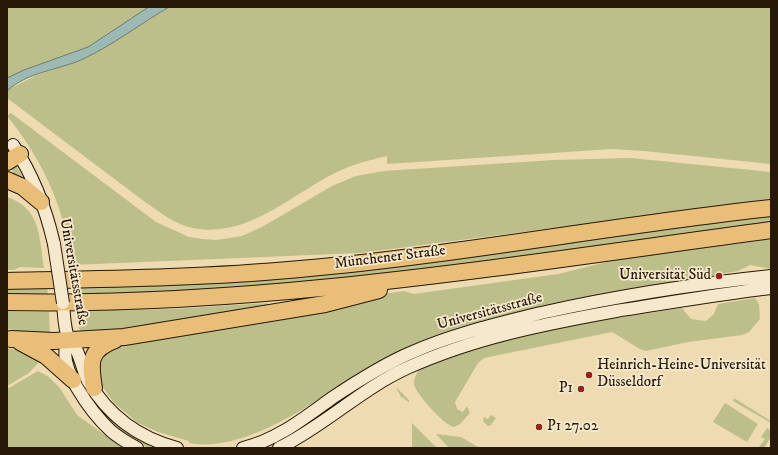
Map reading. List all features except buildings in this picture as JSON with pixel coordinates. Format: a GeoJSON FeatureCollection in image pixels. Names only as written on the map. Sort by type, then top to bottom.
{"type":"FeatureCollection","features":[{"type":"Feature","properties":{"kind":"highway"},"geometry":{"type":"LineString","coordinates":[[7,180],[23,186],[42,202]]}},
{"type":"Feature","properties":{"kind":"highway","name":"Münchener Straße"},"geometry":{"type":"LineString","coordinates":[[7,281],[103,279],[299,269],[370,262],[690,217],[771,208]]}},
{"type":"Feature","properties":{"kind":"highway","name":"Münchener Straße"},"geometry":{"type":"LineString","coordinates":[[7,302],[44,303],[228,296],[321,289],[771,230]]}},
{"type":"Feature","properties":{"kind":"highway"},"geometry":{"type":"LineString","coordinates":[[94,388],[91,368],[95,354],[106,344],[124,337],[324,304],[381,290],[426,283],[443,274]]}},
{"type":"Feature","properties":{"kind":"highway"},"geometry":{"type":"LineString","coordinates":[[9,339],[67,333],[124,337]]}},
{"type":"Feature","properties":{"kind":"highway"},"geometry":{"type":"LineString","coordinates":[[9,339],[42,354],[57,365],[73,380]]}},
{"type":"Feature","properties":{"kind":"street","name":"Universitätsstraße"},"geometry":{"type":"LineString","coordinates":[[12,153],[31,176],[42,202],[54,244],[67,333],[65,354],[73,380],[85,400],[100,419],[112,431],[137,448]]}},
{"type":"Feature","properties":{"kind":"street","name":"Universitätsstraße"},"geometry":{"type":"LineString","coordinates":[[243,448],[278,435],[355,383],[393,361],[448,339],[504,322],[568,308],[692,285],[771,276]]}},
{"type":"Feature","properties":{"kind":"street","name":"Universitätsstraße"},"geometry":{"type":"LineString","coordinates":[[279,448],[297,438],[367,390],[389,377],[422,361],[476,342],[572,319],[688,299],[771,288]]}},
{"type":"Feature","properties":{"kind":"street","name":"Universitätsstraße"},"geometry":{"type":"LineString","coordinates":[[67,333],[84,371],[109,409],[135,431],[155,441],[177,448]]}},
{"type":"Feature","properties":{"kind":"green space"},"geometry":{"type":"Polygon","coordinates":[[[7,7],[149,7],[88,47],[24,70],[7,78],[7,7]]]}},
{"type":"Feature","properties":{"kind":"green space"},"geometry":{"type":"Polygon","coordinates":[[[169,7],[771,7],[771,164],[612,149],[387,164],[387,156],[341,170],[318,182],[285,203],[250,221],[231,227],[213,230],[193,228],[168,218],[150,206],[7,98],[7,91],[9,89],[37,75],[81,60],[97,52],[169,7]]]}},
{"type":"Feature","properties":{"kind":"green space"},"geometry":{"type":"Polygon","coordinates":[[[11,113],[156,222],[189,237],[202,239],[217,240],[242,236],[262,227],[332,186],[356,176],[384,171],[554,160],[631,158],[771,172],[771,200],[360,253],[72,265],[64,224],[58,204],[42,168],[20,133],[7,116],[11,113]]]}},
{"type":"Feature","properties":{"kind":"green space"},"geometry":{"type":"Polygon","coordinates":[[[14,161],[24,180],[13,174],[11,163],[14,161]]]}},
{"type":"Feature","properties":{"kind":"green space"},"geometry":{"type":"Polygon","coordinates":[[[7,197],[26,208],[32,216],[39,235],[44,268],[20,267],[14,270],[7,270],[7,197]]]}},
{"type":"Feature","properties":{"kind":"green space"},"geometry":{"type":"Polygon","coordinates":[[[771,213],[771,222],[440,268],[221,291],[74,296],[73,288],[771,213]]]}},
{"type":"Feature","properties":{"kind":"green space"},"geometry":{"type":"Polygon","coordinates":[[[771,239],[771,269],[750,265],[738,271],[536,308],[459,327],[410,346],[387,357],[292,415],[266,429],[240,439],[214,444],[189,443],[189,441],[158,432],[138,423],[114,403],[100,383],[98,364],[102,353],[112,345],[383,294],[404,291],[414,294],[558,274],[619,259],[771,239]]]}},
{"type":"Feature","properties":{"kind":"green space"},"geometry":{"type":"Polygon","coordinates":[[[7,286],[47,287],[48,297],[7,297],[7,286]]]}},
{"type":"Feature","properties":{"kind":"green space"},"geometry":{"type":"Polygon","coordinates":[[[755,298],[759,304],[760,319],[749,332],[742,335],[688,342],[646,351],[612,332],[484,358],[478,363],[455,402],[457,409],[463,412],[467,406],[470,413],[460,424],[454,427],[444,421],[431,408],[419,394],[414,384],[419,369],[476,348],[570,325],[682,308],[691,319],[706,321],[714,314],[718,304],[755,298]]]}},
{"type":"Feature","properties":{"kind":"green space"},"geometry":{"type":"Polygon","coordinates":[[[267,303],[268,307],[93,336],[84,334],[79,329],[78,311],[174,309],[267,303]]]}},
{"type":"Feature","properties":{"kind":"green space"},"geometry":{"type":"Polygon","coordinates":[[[7,311],[49,312],[50,336],[7,329],[7,311]]]}},
{"type":"Feature","properties":{"kind":"green space"},"geometry":{"type":"Polygon","coordinates":[[[7,348],[35,354],[42,359],[29,373],[7,386],[7,348]]]}},
{"type":"Feature","properties":{"kind":"green space"},"geometry":{"type":"Polygon","coordinates":[[[71,358],[75,358],[85,382],[162,448],[148,448],[116,429],[88,397],[71,358]]]}},
{"type":"Feature","properties":{"kind":"green space"},"geometry":{"type":"Polygon","coordinates":[[[38,371],[49,377],[59,387],[77,415],[123,448],[7,448],[7,389],[38,371]]]}},
{"type":"Feature","properties":{"kind":"green space"},"geometry":{"type":"Polygon","coordinates":[[[373,377],[376,379],[291,437],[271,448],[256,448],[373,377]]]}},
{"type":"Feature","properties":{"kind":"green space"},"geometry":{"type":"Polygon","coordinates":[[[396,387],[409,400],[409,402],[401,397],[396,387]]]}},
{"type":"Feature","properties":{"kind":"green space"},"geometry":{"type":"Polygon","coordinates":[[[734,398],[771,421],[771,423],[733,401],[734,398]]]}},
{"type":"Feature","properties":{"kind":"green space"},"geometry":{"type":"Polygon","coordinates":[[[725,403],[758,424],[747,442],[713,422],[725,403]]]}},
{"type":"Feature","properties":{"kind":"green space"},"geometry":{"type":"Polygon","coordinates":[[[491,415],[496,418],[491,425],[488,426],[483,421],[484,417],[488,419],[491,415]]]}},
{"type":"Feature","properties":{"kind":"green space"},"geometry":{"type":"Polygon","coordinates":[[[412,423],[437,448],[412,448],[412,423]]]}},
{"type":"Feature","properties":{"kind":"green space"},"geometry":{"type":"Polygon","coordinates":[[[767,428],[771,431],[771,437],[764,448],[758,448],[765,439],[761,437],[767,428]]]}},
{"type":"Feature","properties":{"kind":"green space"},"geometry":{"type":"Polygon","coordinates":[[[436,434],[461,437],[478,447],[449,448],[436,434]]]}},
{"type":"Feature","properties":{"kind":"water"},"geometry":{"type":"Polygon","coordinates":[[[149,7],[169,7],[116,41],[83,59],[34,75],[7,91],[7,78],[24,70],[88,47],[149,7]]]}},
{"type":"Feature","properties":{"kind":"place","name":"Universität Süd"},"geometry":{"type":"Point","coordinates":[719,276]}},
{"type":"Feature","properties":{"kind":"place","name":"Heinrich-Heine-Universität Düsseldorf"},"geometry":{"type":"Point","coordinates":[589,375]}},
{"type":"Feature","properties":{"kind":"place","name":"P1"},"geometry":{"type":"Point","coordinates":[581,389]}},
{"type":"Feature","properties":{"kind":"place","name":"P1 27.02"},"geometry":{"type":"Point","coordinates":[539,427]}}]}
